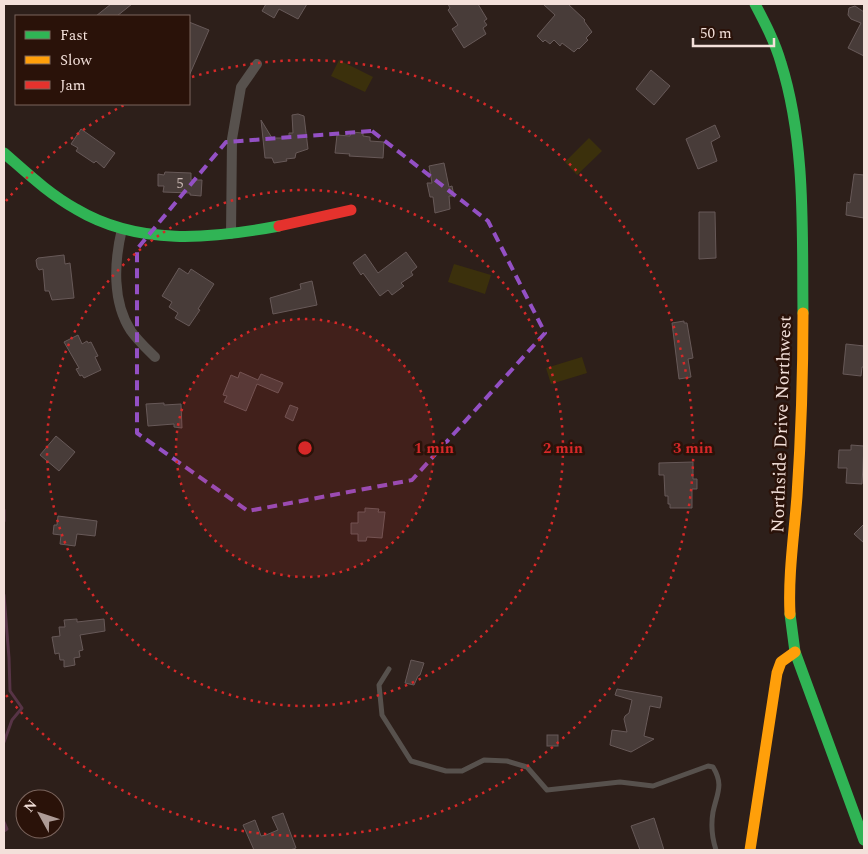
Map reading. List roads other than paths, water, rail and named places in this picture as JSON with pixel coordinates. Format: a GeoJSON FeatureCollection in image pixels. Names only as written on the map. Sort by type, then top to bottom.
{"type":"FeatureCollection","features":[{"type":"Feature","properties":{"kind":"main road","name":"Northside Drive Northwest"},"geometry":{"type":"LineString","coordinates":[[755,4],[772,38],[787,88],[798,157],[802,209],[803,318],[801,418],[790,581],[790,627],[795,652],[864,840]]}},
{"type":"Feature","properties":{"kind":"main road"},"geometry":{"type":"LineString","coordinates":[[4,153],[54,196],[87,216],[139,234],[168,236],[231,234],[261,230],[350,210]]}},
{"type":"Feature","properties":{"kind":"main road"},"geometry":{"type":"LineString","coordinates":[[750,850],[777,672],[782,662],[795,652]]}},
{"type":"Feature","properties":{"kind":"street"},"geometry":{"type":"LineString","coordinates":[[231,234],[232,139],[241,87],[257,64]]}},
{"type":"Feature","properties":{"kind":"street"},"geometry":{"type":"LineString","coordinates":[[122,229],[116,264],[116,280],[120,306],[130,329],[155,357]]}},
{"type":"Feature","properties":{"kind":"lane"},"geometry":{"type":"LineString","coordinates":[[389,669],[379,685],[382,716],[411,761],[437,769],[462,771],[484,760],[507,761],[527,767],[547,790],[620,782],[653,786],[708,766],[713,767],[719,780],[719,794],[712,827],[716,850]]}},
{"type":"Feature","properties":{"kind":"waterway"},"geometry":{"type":"LineString","coordinates":[[4,510],[4,521]]}},
{"type":"Feature","properties":{"kind":"waterway"},"geometry":{"type":"LineString","coordinates":[[4,595],[10,691],[22,708],[12,720],[4,742]]}},
{"type":"Feature","properties":{"kind":"waterway"},"geometry":{"type":"LineString","coordinates":[[4,822],[7,829],[4,831]]}}]}
